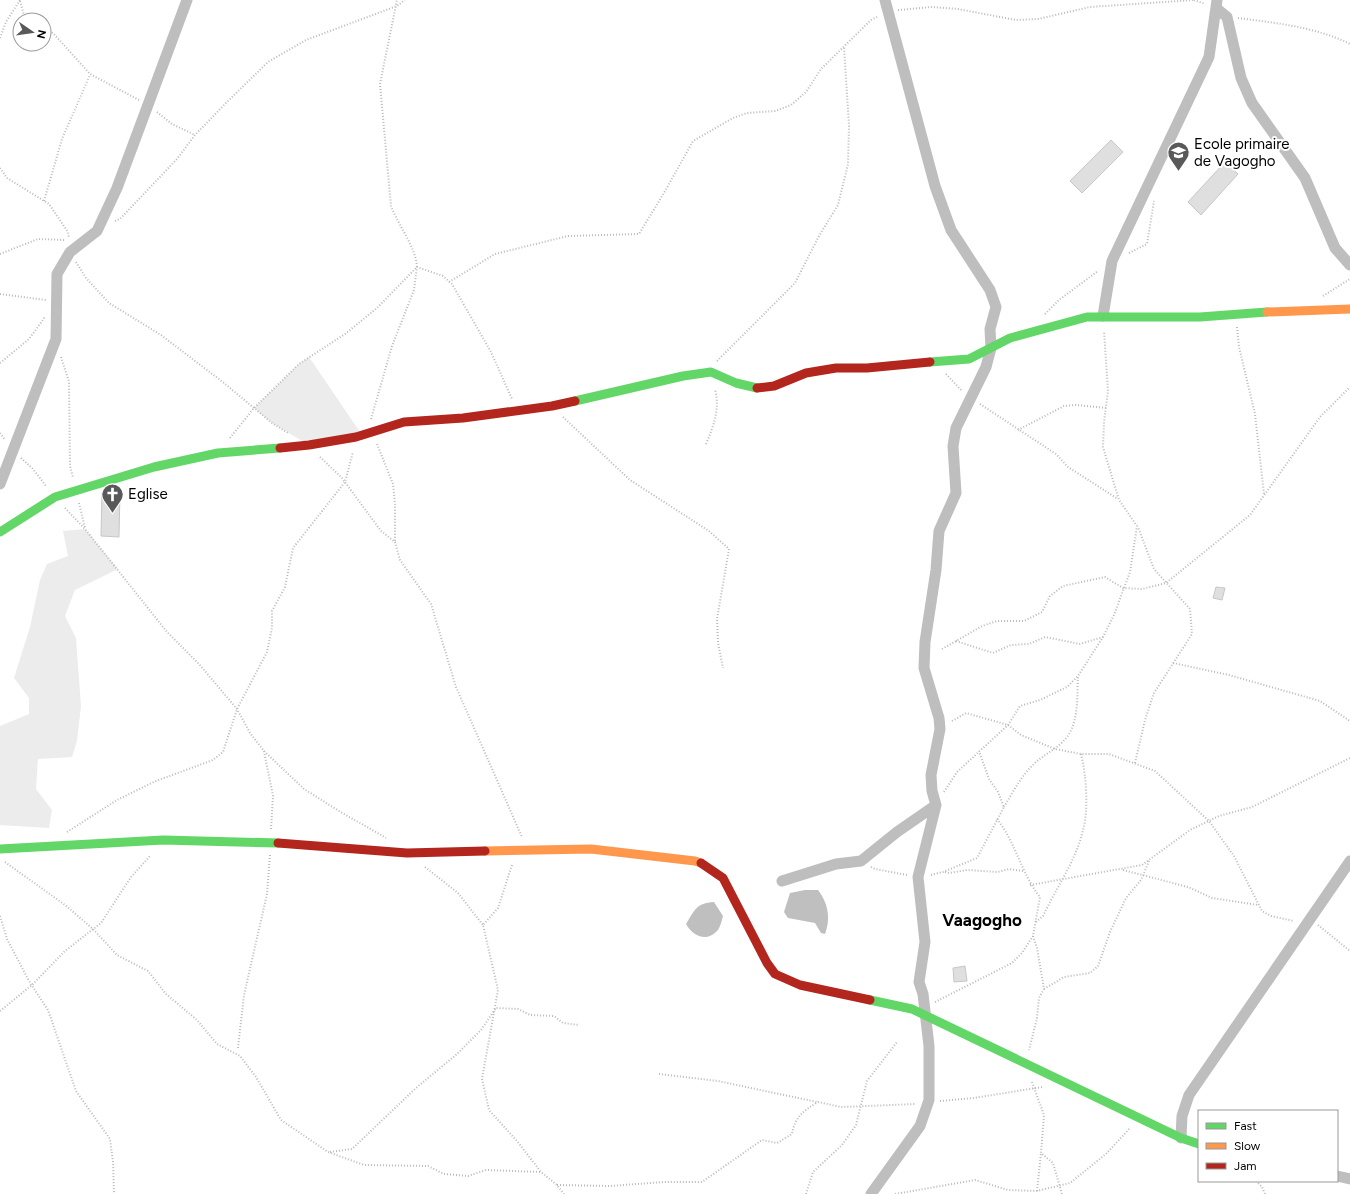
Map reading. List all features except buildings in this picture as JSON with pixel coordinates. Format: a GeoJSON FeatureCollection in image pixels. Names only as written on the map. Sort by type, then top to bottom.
{"type":"FeatureCollection","features":[{"type":"Feature","properties":{"kind":"street"},"geometry":{"type":"LineString","coordinates":[[0,484],[56,339],[57,274],[70,252],[97,230],[117,188],[187,0]]}},
{"type":"Feature","properties":{"kind":"street"},"geometry":{"type":"LineString","coordinates":[[871,1194],[920,1126],[928,1104],[930,1063],[923,994],[919,982],[925,942],[918,877],[936,805],[932,791],[931,775],[940,729],[939,718],[924,668],[925,642],[936,570],[938,531],[956,493],[953,446],[956,428],[986,367],[991,348],[990,329],[996,307],[990,290],[950,230],[936,186],[885,0]]}},
{"type":"Feature","properties":{"kind":"street"},"geometry":{"type":"LineString","coordinates":[[1217,4],[1227,17],[1241,78],[1252,103],[1305,178],[1335,248],[1350,265]]}},
{"type":"Feature","properties":{"kind":"street"},"geometry":{"type":"LineString","coordinates":[[1103,316],[1112,261],[1209,57],[1217,4]]}},
{"type":"Feature","properties":{"kind":"street"},"geometry":{"type":"LineString","coordinates":[[0,532],[55,497],[154,468],[218,453],[309,445],[356,437],[404,422],[463,418],[552,406],[683,376],[711,372],[736,384],[758,388],[774,386],[806,373],[828,369],[867,368],[969,360],[1010,338],[1053,325],[1087,317],[1200,317],[1350,309]]}},
{"type":"Feature","properties":{"kind":"street"},"geometry":{"type":"LineString","coordinates":[[782,881],[836,864],[861,861],[897,832],[936,805]]}},
{"type":"Feature","properties":{"kind":"street"},"geometry":{"type":"LineString","coordinates":[[0,848],[163,840],[270,842],[407,853],[592,849],[695,862],[707,866],[723,878],[766,964],[775,974],[800,985],[924,1012],[1030,1067],[1181,1138],[1198,1144]]}},
{"type":"Feature","properties":{"kind":"street"},"geometry":{"type":"LineString","coordinates":[[1181,1138],[1182,1116],[1189,1095],[1350,861]]}},
{"type":"Feature","properties":{"kind":"street"},"geometry":{"type":"LineString","coordinates":[[1338,1176],[1350,1179]]}},
{"type":"Feature","properties":{"kind":"path"},"geometry":{"type":"LineString","coordinates":[[20,0],[23,12]]}},
{"type":"Feature","properties":{"kind":"path"},"geometry":{"type":"LineString","coordinates":[[0,38],[6,22],[20,0]]}},
{"type":"Feature","properties":{"kind":"path"},"geometry":{"type":"LineString","coordinates":[[397,0],[380,84],[391,206],[416,258],[417,267],[414,290],[392,346],[370,421],[372,431],[393,484],[395,504],[395,542],[400,560],[431,604],[456,687],[526,850]]}},
{"type":"Feature","properties":{"kind":"path"},"geometry":{"type":"LineString","coordinates":[[114,222],[120,219],[177,159],[195,135],[268,62],[306,40],[397,6],[405,0]]}},
{"type":"Feature","properties":{"kind":"path"},"geometry":{"type":"LineString","coordinates":[[449,282],[495,254],[568,236],[638,234],[664,193],[693,140],[747,113],[775,111],[791,105],[806,92],[821,69],[871,20],[888,12],[932,7],[958,9],[1016,20],[1038,19],[1090,7],[1194,0]]}},
{"type":"Feature","properties":{"kind":"path"},"geometry":{"type":"LineString","coordinates":[[1227,17],[1286,25],[1335,37],[1350,44]]}},
{"type":"Feature","properties":{"kind":"path"},"geometry":{"type":"LineString","coordinates":[[52,32],[90,74],[148,105],[172,124],[195,135]]}},
{"type":"Feature","properties":{"kind":"path"},"geometry":{"type":"LineString","coordinates":[[706,444],[716,420],[717,399],[711,372],[717,361],[795,283],[819,236],[838,204],[848,156],[849,126],[844,47]]}},
{"type":"Feature","properties":{"kind":"path"},"geometry":{"type":"LineString","coordinates":[[44,201],[62,139],[90,74]]}},
{"type":"Feature","properties":{"kind":"path"},"geometry":{"type":"LineString","coordinates":[[0,168],[7,178],[48,204],[57,214],[68,232],[70,240],[38,239],[0,254]]}},
{"type":"Feature","properties":{"kind":"path"},"geometry":{"type":"LineString","coordinates":[[1043,316],[1059,300],[1112,261],[1147,244],[1155,197]]}},
{"type":"Feature","properties":{"kind":"path"},"geometry":{"type":"LineString","coordinates":[[70,252],[86,278],[109,303],[161,335],[272,423],[290,434]]}},
{"type":"Feature","properties":{"kind":"path"},"geometry":{"type":"LineString","coordinates":[[417,267],[443,276],[452,284],[491,352],[518,411]]}},
{"type":"Feature","properties":{"kind":"path"},"geometry":{"type":"LineString","coordinates":[[218,453],[254,408],[299,364],[345,334],[377,308],[417,267]]}},
{"type":"Feature","properties":{"kind":"path"},"geometry":{"type":"LineString","coordinates":[[0,294],[57,301],[30,339],[0,363]]}},
{"type":"Feature","properties":{"kind":"path"},"geometry":{"type":"LineString","coordinates":[[1235,314],[1239,347],[1255,414],[1264,495]]}},
{"type":"Feature","properties":{"kind":"path"},"geometry":{"type":"LineString","coordinates":[[1103,316],[1108,391],[1103,447],[1118,500],[1137,526],[1154,570],[1190,609],[1192,620],[1192,634],[1154,693],[1145,720],[1135,763]]}},
{"type":"Feature","properties":{"kind":"path"},"geometry":{"type":"LineString","coordinates":[[56,339],[69,382],[70,466],[85,529]]}},
{"type":"Feature","properties":{"kind":"path"},"geometry":{"type":"LineString","coordinates":[[936,362],[962,392],[1056,454],[1068,467],[1118,500]]}},
{"type":"Feature","properties":{"kind":"path"},"geometry":{"type":"LineString","coordinates":[[942,649],[982,626],[997,621],[1024,622],[1042,612],[1050,596],[1063,586],[1105,577],[1123,588],[1142,589],[1166,583],[1250,515],[1320,417],[1350,387]]}},
{"type":"Feature","properties":{"kind":"path"},"geometry":{"type":"LineString","coordinates":[[1018,430],[1064,406],[1076,405],[1106,408]]}},
{"type":"Feature","properties":{"kind":"path"},"geometry":{"type":"LineString","coordinates":[[552,406],[630,480],[709,531],[729,549],[716,619],[718,644],[723,668]]}},
{"type":"Feature","properties":{"kind":"path"},"geometry":{"type":"LineString","coordinates":[[0,433],[13,451],[33,469],[55,497],[85,529],[167,632],[199,664],[237,709],[250,733],[264,751],[304,789],[390,840]]}},
{"type":"Feature","properties":{"kind":"path"},"geometry":{"type":"LineString","coordinates":[[65,834],[117,800],[156,780],[212,760],[223,752],[237,709],[267,652],[272,628],[272,611],[285,587],[293,548],[345,482],[352,460],[356,437]]}},
{"type":"Feature","properties":{"kind":"path"},"geometry":{"type":"LineString","coordinates":[[309,445],[345,482],[381,531],[395,542]]}},
{"type":"Feature","properties":{"kind":"path"},"geometry":{"type":"LineString","coordinates":[[936,805],[957,772],[1008,725],[1020,706],[1040,700],[1067,687],[1078,676],[1103,637],[1114,615],[1130,572],[1137,526]]}},
{"type":"Feature","properties":{"kind":"path"},"geometry":{"type":"LineString","coordinates":[[956,641],[993,653],[1011,645],[1029,644],[1045,637],[1080,644],[1103,637]]}},
{"type":"Feature","properties":{"kind":"path"},"geometry":{"type":"LineString","coordinates":[[1173,663],[1229,675],[1320,701],[1350,721]]}},
{"type":"Feature","properties":{"kind":"path"},"geometry":{"type":"LineString","coordinates":[[861,861],[875,869],[918,877],[943,872],[977,858],[997,819],[1022,777],[1034,763],[1055,749],[1068,736],[1075,715],[1078,676]]}},
{"type":"Feature","properties":{"kind":"path"},"geometry":{"type":"LineString","coordinates":[[952,721],[966,713],[1008,725],[1022,735],[1055,749],[1081,754],[1109,754],[1154,771],[1209,821],[1234,856],[1262,911],[1271,916],[1319,925],[1350,952]]}},
{"type":"Feature","properties":{"kind":"path"},"geometry":{"type":"LineString","coordinates":[[238,1048],[244,995],[267,894],[274,796],[264,751]]}},
{"type":"Feature","properties":{"kind":"path"},"geometry":{"type":"LineString","coordinates":[[980,751],[989,779],[998,792],[1004,807]]}},
{"type":"Feature","properties":{"kind":"path"},"geometry":{"type":"LineString","coordinates":[[1035,923],[1042,916],[1074,856],[1084,830],[1085,769],[1081,754]]}},
{"type":"Feature","properties":{"kind":"path"},"geometry":{"type":"LineString","coordinates":[[1030,885],[1062,878],[1122,870],[1142,865],[1190,830],[1209,821],[1252,807],[1350,758]]}},
{"type":"Feature","properties":{"kind":"path"},"geometry":{"type":"LineString","coordinates":[[924,1012],[1012,963],[1022,953],[1033,936],[1040,897],[1030,885],[1015,847],[997,819]]}},
{"type":"Feature","properties":{"kind":"path"},"geometry":{"type":"LineString","coordinates":[[0,1011],[32,985],[65,951],[101,923],[131,877],[163,840]]}},
{"type":"Feature","properties":{"kind":"path"},"geometry":{"type":"LineString","coordinates":[[483,925],[498,908],[512,865],[515,850]]}},
{"type":"Feature","properties":{"kind":"path"},"geometry":{"type":"LineString","coordinates":[[1036,1191],[1044,1115],[1033,1087],[1028,1055],[1037,1018],[1039,998],[1044,989],[1064,977],[1090,973],[1098,966],[1110,932],[1126,898],[1143,875],[1151,858]]}},
{"type":"Feature","properties":{"kind":"path"},"geometry":{"type":"LineString","coordinates":[[0,859],[65,905],[93,929],[117,955],[148,971],[166,994],[197,1020],[217,1044],[240,1056],[256,1078],[281,1120],[328,1152],[364,1165],[428,1166],[444,1174],[468,1176],[486,1170],[541,1172]]}},
{"type":"Feature","properties":{"kind":"path"},"geometry":{"type":"LineString","coordinates":[[424,867],[458,893],[483,925],[498,990],[496,1008],[482,1079],[489,1110],[522,1146],[541,1172],[557,1185],[564,1194]]}},
{"type":"Feature","properties":{"kind":"path"},"geometry":{"type":"LineString","coordinates":[[943,872],[948,873],[967,870],[998,872],[1009,869],[1024,871]]}},
{"type":"Feature","properties":{"kind":"path"},"geometry":{"type":"LineString","coordinates":[[1122,870],[1188,887],[1212,898],[1258,905]]}},
{"type":"Feature","properties":{"kind":"path"},"geometry":{"type":"LineString","coordinates":[[0,916],[7,939],[32,985],[48,1010],[76,1090],[110,1139],[113,1162],[114,1194]]}},
{"type":"Feature","properties":{"kind":"path"},"geometry":{"type":"LineString","coordinates":[[1033,936],[1037,948],[1044,989]]}},
{"type":"Feature","properties":{"kind":"path"},"geometry":{"type":"LineString","coordinates":[[328,1152],[352,1149],[416,1088],[472,1040],[496,1008]]}},
{"type":"Feature","properties":{"kind":"path"},"geometry":{"type":"LineString","coordinates":[[496,1008],[518,1009],[530,1015],[554,1016],[563,1023],[579,1025]]}},
{"type":"Feature","properties":{"kind":"path"},"geometry":{"type":"LineString","coordinates":[[806,1194],[813,1172],[842,1145],[856,1125],[867,1081],[897,1042]]}},
{"type":"Feature","properties":{"kind":"path"},"geometry":{"type":"LineString","coordinates":[[659,1074],[718,1081],[841,1107],[928,1104],[974,1098],[1033,1087],[1047,1087]]}},
{"type":"Feature","properties":{"kind":"path"},"geometry":{"type":"LineString","coordinates":[[557,1185],[610,1186],[664,1182],[702,1182],[762,1140],[777,1143],[792,1134],[793,1126],[803,1111],[818,1102]]}},
{"type":"Feature","properties":{"kind":"path"},"geometry":{"type":"LineString","coordinates":[[895,1194],[975,1180],[1008,1190],[1036,1191],[1061,1186],[1070,1183],[1106,1154],[1139,1118]]}},
{"type":"Feature","properties":{"kind":"path"},"geometry":{"type":"LineString","coordinates":[[1041,1153],[1053,1163],[1061,1186],[1062,1194]]}},
{"type":"Feature","properties":{"kind":"path"},"geometry":{"type":"LineString","coordinates":[[1257,1182],[1266,1194]]}},
{"type":"Feature","properties":{"kind":"shaded area"},"geometry":{"type":"Polygon","coordinates":[[[309,357],[362,435],[309,445],[272,423],[254,408],[299,364],[309,357]]]}},
{"type":"Feature","properties":{"kind":"shaded area"},"geometry":{"type":"Polygon","coordinates":[[[85,529],[118,569],[75,590],[65,616],[76,638],[81,706],[77,741],[72,757],[38,759],[36,789],[52,810],[49,828],[0,825],[0,726],[29,714],[29,698],[14,678],[30,627],[40,580],[47,564],[68,556],[63,531],[85,529]]]}},
{"type":"Feature","properties":{"kind":"shaded area"},"geometry":{"type":"Polygon","coordinates":[[[805,890],[818,890],[824,900],[828,911],[828,922],[825,934],[821,933],[815,923],[788,918],[784,912],[790,893],[805,890]]]}},
{"type":"Feature","properties":{"kind":"shaded area"},"geometry":{"type":"Polygon","coordinates":[[[714,902],[723,916],[721,924],[713,935],[708,937],[700,936],[692,931],[686,924],[697,908],[703,904],[714,902]]]}},
{"type":"Feature","properties":{"kind":"traffic: fast"},"geometry":{"type":"LineString","coordinates":[[930,362],[969,359],[1010,338],[1087,317],[1200,317],[1267,312]]}},
{"type":"Feature","properties":{"kind":"traffic: fast"},"geometry":{"type":"LineString","coordinates":[[575,401],[683,376],[711,372],[736,383],[757,388]]}},
{"type":"Feature","properties":{"kind":"traffic: fast"},"geometry":{"type":"LineString","coordinates":[[0,532],[55,497],[154,467],[218,453],[280,448]]}},
{"type":"Feature","properties":{"kind":"traffic: fast"},"geometry":{"type":"LineString","coordinates":[[0,849],[163,840],[278,843]]}},
{"type":"Feature","properties":{"kind":"traffic: fast"},"geometry":{"type":"LineString","coordinates":[[870,1000],[912,1009],[1181,1138],[1198,1144]]}},
{"type":"Feature","properties":{"kind":"traffic: slow"},"geometry":{"type":"LineString","coordinates":[[1267,312],[1350,309]]}},
{"type":"Feature","properties":{"kind":"traffic: slow"},"geometry":{"type":"LineString","coordinates":[[485,851],[591,849],[695,861],[701,863]]}},
{"type":"Feature","properties":{"kind":"traffic: jam"},"geometry":{"type":"LineString","coordinates":[[757,388],[774,386],[806,373],[836,368],[867,368],[930,362]]}},
{"type":"Feature","properties":{"kind":"traffic: jam"},"geometry":{"type":"LineString","coordinates":[[280,448],[356,437],[404,422],[463,418],[552,406],[575,401]]}},
{"type":"Feature","properties":{"kind":"traffic: jam"},"geometry":{"type":"LineString","coordinates":[[278,843],[407,853],[485,851]]}},
{"type":"Feature","properties":{"kind":"traffic: jam"},"geometry":{"type":"LineString","coordinates":[[701,863],[723,878],[767,963],[775,974],[800,985],[870,1000]]}},
{"type":"Feature","properties":{"kind":"place","name":"Ecole primaire de Vagogho"},"geometry":{"type":"Point","coordinates":[1178,172]}},
{"type":"Feature","properties":{"kind":"place","name":"Eglise"},"geometry":{"type":"Point","coordinates":[112,514]}},
{"type":"Feature","properties":{"kind":"district","name":"Vaagogho"},"geometry":{"type":"Point","coordinates":[982,920]}}]}
